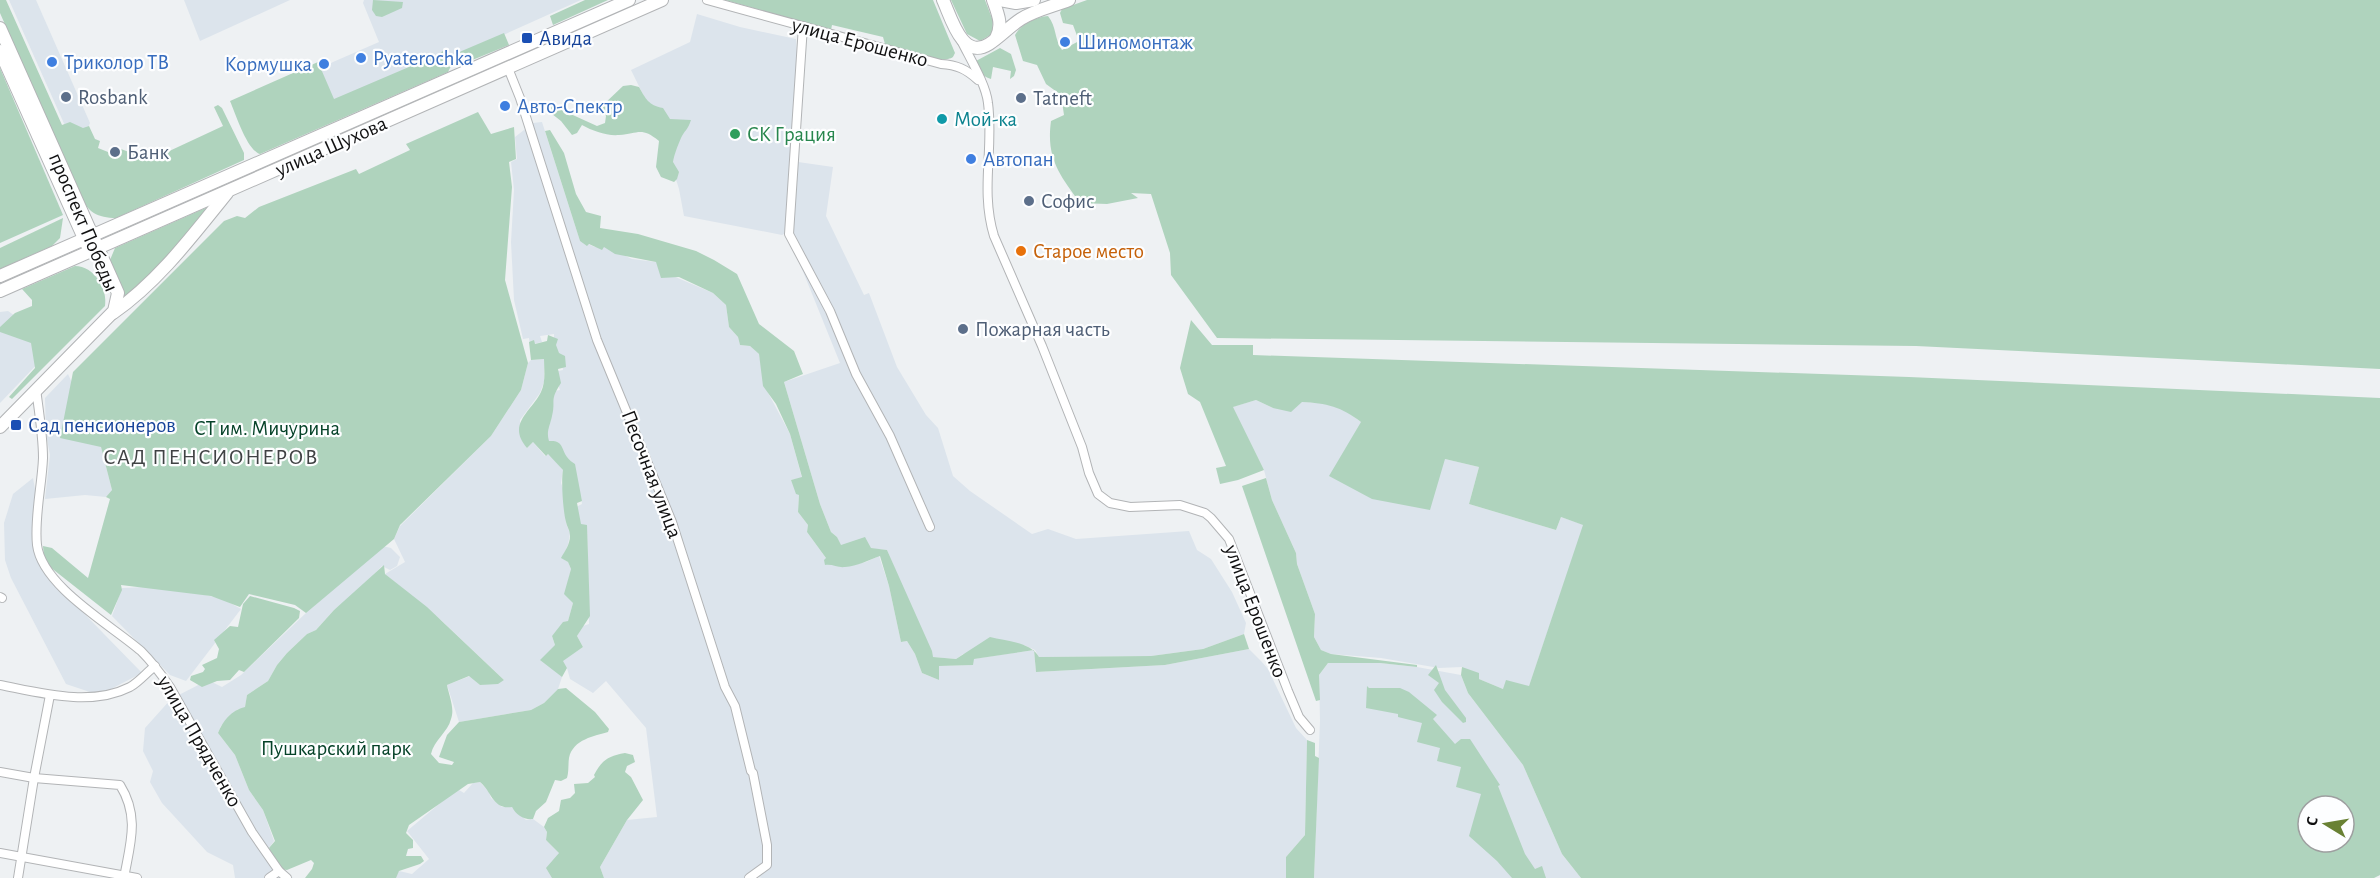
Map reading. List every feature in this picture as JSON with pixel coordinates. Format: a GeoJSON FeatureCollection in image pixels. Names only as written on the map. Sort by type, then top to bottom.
{"type":"FeatureCollection","features":[{"type":"Feature","properties":{"kind":"main road","name":"улица Шухова"},"geometry":{"type":"LineString","coordinates":[[0,276],[629,0]]}},
{"type":"Feature","properties":{"kind":"main road","name":"улица Шухова"},"geometry":{"type":"LineString","coordinates":[[0,291],[662,0]]}},
{"type":"Feature","properties":{"kind":"main road","name":"улица Ерошенко"},"geometry":{"type":"LineString","coordinates":[[943,0],[960,39],[968,45],[991,43]]}},
{"type":"Feature","properties":{"kind":"main road"},"geometry":{"type":"LineString","coordinates":[[991,43],[1000,31],[1000,22],[993,0]]}},
{"type":"Feature","properties":{"kind":"main road"},"geometry":{"type":"LineString","coordinates":[[1000,0],[1016,3],[1034,0]]}},
{"type":"Feature","properties":{"kind":"main road"},"geometry":{"type":"LineString","coordinates":[[991,43],[1023,17],[1069,0]]}},
{"type":"Feature","properties":{"kind":"main road","name":"проспект Победы"},"geometry":{"type":"LineString","coordinates":[[0,28],[88,238]]}},
{"type":"Feature","properties":{"kind":"main road","name":"проспект Победы"},"geometry":{"type":"LineString","coordinates":[[0,51],[88,238],[118,292],[117,305],[110,316]]}},
{"type":"Feature","properties":{"kind":"main road"},"geometry":{"type":"LineString","coordinates":[[503,55],[508,68]]}},
{"type":"Feature","properties":{"kind":"main road"},"geometry":{"type":"LineString","coordinates":[[461,73],[466,86]]}},
{"type":"Feature","properties":{"kind":"main road"},"geometry":{"type":"LineString","coordinates":[[255,165],[260,178]]}},
{"type":"Feature","properties":{"kind":"main road"},"geometry":{"type":"LineString","coordinates":[[0,427],[110,316],[129,302],[196,233],[231,190],[228,177]]}},
{"type":"Feature","properties":{"kind":"street","name":"улица Ерошенко"},"geometry":{"type":"LineString","coordinates":[[707,0],[941,64],[952,64],[960,54],[960,39]]}},
{"type":"Feature","properties":{"kind":"street"},"geometry":{"type":"LineString","coordinates":[[803,26],[789,234],[830,312],[856,374],[890,435],[930,527]]}},
{"type":"Feature","properties":{"kind":"street","name":"улица Ерошенко"},"geometry":{"type":"LineString","coordinates":[[960,39],[988,101],[986,196],[989,220],[1042,346],[1098,494],[1110,502],[1130,507],[1180,505],[1205,513],[1211,518],[1229,539],[1299,717],[1310,730]]}},
{"type":"Feature","properties":{"kind":"street"},"geometry":{"type":"LineString","coordinates":[[952,64],[969,57],[991,43]]}},
{"type":"Feature","properties":{"kind":"street"},"geometry":{"type":"LineString","coordinates":[[952,64],[966,69],[981,83]]}},
{"type":"Feature","properties":{"kind":"street","name":"Песочная улица"},"geometry":{"type":"LineString","coordinates":[[508,68],[520,98],[597,340],[672,522],[725,687],[735,706],[753,773],[767,845],[766,865],[749,878]]}},
{"type":"Feature","properties":{"kind":"street","name":"улица Прядченко"},"geometry":{"type":"LineString","coordinates":[[36,389],[43,456],[37,545],[43,565],[56,581],[85,608],[140,651],[155,666],[170,687],[252,832],[279,872],[287,878]]}},
{"type":"Feature","properties":{"kind":"street"},"geometry":{"type":"LineString","coordinates":[[0,685],[50,695],[107,696],[132,686],[155,666]]}},
{"type":"Feature","properties":{"kind":"street"},"geometry":{"type":"LineString","coordinates":[[18,878],[50,695]]}},
{"type":"Feature","properties":{"kind":"street"},"geometry":{"type":"LineString","coordinates":[[0,772],[34,778],[120,785],[127,796],[134,823],[124,877]]}},
{"type":"Feature","properties":{"kind":"street"},"geometry":{"type":"LineString","coordinates":[[0,853],[137,878]]}},
{"type":"Feature","properties":{"kind":"street"},"geometry":{"type":"LineString","coordinates":[[269,878],[279,872]]}},
{"type":"Feature","properties":{"kind":"shaded area"},"geometry":{"type":"Polygon","coordinates":[[[9,0],[36,0],[90,123],[85,134],[66,128],[9,0]]]}},
{"type":"Feature","properties":{"kind":"shaded area"},"geometry":{"type":"Polygon","coordinates":[[[184,0],[290,0],[200,41],[184,0]]]}},
{"type":"Feature","properties":{"kind":"shaded area"},"geometry":{"type":"Polygon","coordinates":[[[364,0],[581,0],[334,111],[314,73],[379,42],[363,3],[364,0]]]}},
{"type":"Feature","properties":{"kind":"shaded area"},"geometry":{"type":"Polygon","coordinates":[[[697,14],[740,27],[796,39],[798,162],[833,167],[826,216],[864,295],[869,293],[897,367],[926,415],[938,428],[953,476],[970,491],[1032,534],[1048,529],[1076,539],[1189,531],[1197,550],[1211,559],[1232,592],[1246,623],[1244,634],[1203,649],[1151,656],[1039,657],[1035,650],[1024,645],[963,654],[956,659],[932,657],[887,550],[840,546],[837,537],[831,532],[820,504],[784,382],[840,363],[787,232],[782,235],[684,216],[679,189],[660,129],[631,70],[690,42],[697,14]]]}},
{"type":"Feature","properties":{"kind":"shaded area"},"geometry":{"type":"Polygon","coordinates":[[[542,122],[580,241],[595,247],[604,246],[632,259],[656,262],[673,276],[713,293],[726,305],[729,327],[738,337],[740,345],[750,346],[759,354],[765,387],[790,434],[802,478],[791,480],[799,495],[798,512],[808,525],[807,532],[826,558],[832,564],[841,567],[866,562],[879,556],[889,586],[901,642],[907,641],[922,673],[939,680],[938,666],[972,665],[973,659],[1034,650],[1036,672],[1165,665],[1249,649],[1261,661],[1268,669],[1296,728],[1307,740],[1305,835],[1286,857],[1286,878],[762,878],[749,874],[744,878],[604,878],[600,867],[627,820],[657,817],[646,728],[606,681],[593,693],[570,679],[562,661],[583,647],[577,636],[583,626],[589,624],[587,528],[579,525],[576,507],[582,504],[581,495],[575,497],[558,442],[543,443],[550,392],[560,390],[554,372],[563,370],[560,354],[554,354],[554,334],[540,336],[542,342],[530,345],[529,338],[523,339],[514,300],[511,242],[514,190],[511,162],[517,159],[515,137],[533,123],[542,122]]]}},
{"type":"Feature","properties":{"kind":"shaded area"},"geometry":{"type":"Polygon","coordinates":[[[8,311],[32,328],[42,359],[0,403],[0,312],[8,311]]]}},
{"type":"Feature","properties":{"kind":"shaded area"},"geometry":{"type":"Polygon","coordinates":[[[544,359],[544,382],[540,393],[520,420],[520,430],[527,448],[533,442],[545,456],[548,454],[563,470],[561,483],[564,491],[566,523],[570,533],[562,558],[568,562],[571,569],[565,594],[573,603],[568,621],[552,636],[555,645],[550,666],[562,677],[558,689],[544,703],[531,710],[459,722],[447,685],[470,676],[480,685],[504,680],[442,621],[385,574],[405,562],[394,539],[400,526],[491,436],[521,390],[528,363],[531,360],[544,359]]]}},
{"type":"Feature","properties":{"kind":"shaded area"},"geometry":{"type":"Polygon","coordinates":[[[68,374],[101,447],[112,490],[106,497],[85,495],[45,499],[50,455],[46,434],[45,398],[68,374]]]}},
{"type":"Feature","properties":{"kind":"shaded area"},"geometry":{"type":"Polygon","coordinates":[[[1256,400],[1273,408],[1302,402],[1325,403],[1343,409],[1361,422],[1445,459],[1479,467],[1469,504],[1556,530],[1561,517],[1584,525],[1529,686],[1503,689],[1479,679],[1462,667],[1439,668],[1381,658],[1331,654],[1321,650],[1314,637],[1315,614],[1297,564],[1296,553],[1272,500],[1264,470],[1232,407],[1256,400]]]}},
{"type":"Feature","properties":{"kind":"shaded area"},"geometry":{"type":"Polygon","coordinates":[[[33,478],[37,501],[34,541],[65,594],[142,673],[107,691],[96,694],[66,684],[11,578],[5,560],[4,523],[13,494],[33,478]]]}},
{"type":"Feature","properties":{"kind":"shaded area"},"geometry":{"type":"Polygon","coordinates":[[[382,546],[391,548],[400,557],[397,566],[390,570],[382,566],[361,588],[334,610],[316,630],[307,634],[277,665],[268,681],[247,695],[245,708],[238,709],[221,726],[218,733],[235,755],[249,790],[263,810],[274,841],[269,848],[280,869],[293,878],[235,878],[233,865],[207,852],[162,803],[150,782],[153,771],[143,751],[145,728],[171,699],[208,680],[222,687],[241,675],[306,613],[382,546]]]}},
{"type":"Feature","properties":{"kind":"shaded area"},"geometry":{"type":"Polygon","coordinates":[[[166,586],[223,599],[241,609],[186,681],[170,675],[112,616],[122,588],[166,586]]]}},
{"type":"Feature","properties":{"kind":"shaded area"},"geometry":{"type":"Polygon","coordinates":[[[1328,663],[1380,663],[1461,675],[1468,693],[1523,765],[1562,854],[1581,878],[1314,878],[1320,721],[1319,675],[1328,663]]]}},
{"type":"Feature","properties":{"kind":"shaded area"},"geometry":{"type":"Polygon","coordinates":[[[480,782],[491,798],[502,807],[512,807],[526,820],[533,819],[544,827],[547,832],[546,840],[559,853],[554,860],[552,878],[396,878],[395,875],[399,871],[412,874],[429,859],[407,831],[451,794],[459,790],[464,793],[473,783],[480,782]]]}},
{"type":"Feature","properties":{"kind":"green space"},"geometry":{"type":"Polygon","coordinates":[[[0,0],[6,0],[62,125],[70,122],[83,128],[89,126],[95,139],[100,141],[98,148],[118,156],[121,149],[150,160],[223,126],[214,107],[218,105],[222,108],[244,153],[244,160],[116,218],[94,213],[86,206],[80,195],[0,13],[0,0]]]}},
{"type":"Feature","properties":{"kind":"green space"},"geometry":{"type":"Polygon","coordinates":[[[373,0],[403,2],[402,8],[382,17],[376,16],[372,10],[373,0]]]}},
{"type":"Feature","properties":{"kind":"green space"},"geometry":{"type":"Polygon","coordinates":[[[585,0],[608,0],[553,25],[550,16],[585,0]]]}},
{"type":"Feature","properties":{"kind":"green space"},"geometry":{"type":"Polygon","coordinates":[[[725,0],[933,0],[955,53],[953,57],[942,60],[926,57],[885,44],[883,37],[832,25],[831,30],[725,0]]]}},
{"type":"Feature","properties":{"kind":"green space"},"geometry":{"type":"Polygon","coordinates":[[[951,0],[985,0],[993,21],[992,34],[980,41],[967,34],[951,0]]]}},
{"type":"Feature","properties":{"kind":"green space"},"geometry":{"type":"Polygon","coordinates":[[[1087,0],[2380,0],[2380,369],[1916,346],[1217,338],[1171,275],[1170,253],[1151,194],[1131,193],[1138,198],[1107,204],[1080,203],[1060,174],[1052,156],[1051,121],[1064,115],[1061,95],[1046,84],[1037,65],[1023,61],[1015,35],[1029,22],[1048,16],[1062,50],[1079,41],[1073,25],[1063,23],[1060,13],[1062,9],[1087,0]]]}},
{"type":"Feature","properties":{"kind":"green space"},"geometry":{"type":"Polygon","coordinates":[[[504,33],[509,45],[465,63],[457,53],[504,33]]]}},
{"type":"Feature","properties":{"kind":"green space"},"geometry":{"type":"Polygon","coordinates":[[[1000,48],[1011,54],[1016,70],[1010,79],[1011,71],[993,67],[991,79],[981,73],[977,65],[976,61],[1000,48]]]}},
{"type":"Feature","properties":{"kind":"green space"},"geometry":{"type":"Polygon","coordinates":[[[446,49],[452,64],[448,72],[260,154],[246,139],[230,101],[318,62],[334,99],[437,55],[446,49]]]}},
{"type":"Feature","properties":{"kind":"green space"},"geometry":{"type":"Polygon","coordinates":[[[0,68],[63,215],[0,243],[0,68]]]}},
{"type":"Feature","properties":{"kind":"green space"},"geometry":{"type":"Polygon","coordinates":[[[623,86],[639,87],[648,101],[663,108],[670,119],[691,120],[674,156],[673,162],[679,172],[674,182],[661,177],[656,167],[659,141],[653,136],[643,132],[609,135],[582,125],[577,133],[572,135],[561,121],[543,107],[553,106],[597,126],[605,123],[606,116],[602,106],[623,86]]]}},
{"type":"Feature","properties":{"kind":"green space","name":"СТ им. Мичурина"},"geometry":{"type":"Polygon","coordinates":[[[478,112],[491,134],[514,127],[516,159],[509,162],[512,187],[505,280],[528,363],[521,390],[491,436],[400,525],[394,539],[306,613],[295,605],[249,594],[240,607],[211,596],[121,585],[122,590],[111,615],[50,567],[44,558],[43,546],[52,548],[88,578],[110,499],[106,497],[112,490],[101,447],[60,438],[73,372],[224,221],[237,216],[245,218],[259,207],[356,169],[359,174],[410,150],[406,144],[478,112]]]}},
{"type":"Feature","properties":{"kind":"green space"},"geometry":{"type":"Polygon","coordinates":[[[550,130],[564,153],[576,194],[586,212],[601,216],[600,228],[638,234],[696,251],[737,274],[759,324],[794,351],[803,374],[784,382],[820,504],[831,532],[841,545],[865,537],[871,548],[887,550],[933,657],[956,659],[990,637],[1018,643],[1033,650],[974,659],[973,665],[939,666],[939,680],[922,673],[907,641],[901,642],[880,556],[849,566],[825,565],[826,558],[807,532],[808,525],[798,512],[799,495],[796,494],[791,480],[802,477],[790,434],[776,404],[763,386],[759,354],[750,346],[740,345],[738,337],[729,327],[726,305],[713,293],[679,277],[661,278],[656,262],[615,254],[604,247],[602,250],[589,244],[587,246],[580,241],[545,131],[550,130]]]}},
{"type":"Feature","properties":{"kind":"green space"},"geometry":{"type":"Polygon","coordinates":[[[210,206],[167,257],[124,298],[110,260],[115,248],[210,206]]]}},
{"type":"Feature","properties":{"kind":"green space"},"geometry":{"type":"Polygon","coordinates":[[[63,218],[60,238],[52,246],[0,269],[0,248],[63,218]]]}},
{"type":"Feature","properties":{"kind":"green space"},"geometry":{"type":"Polygon","coordinates":[[[75,266],[94,274],[102,286],[105,306],[12,399],[9,397],[35,368],[31,343],[0,332],[0,327],[15,313],[32,306],[32,300],[22,289],[75,266]]]}},
{"type":"Feature","properties":{"kind":"green space"},"geometry":{"type":"Polygon","coordinates":[[[1191,320],[1212,345],[1253,345],[1253,355],[1909,377],[2380,398],[2380,875],[2374,878],[1581,878],[1562,854],[1523,765],[1468,693],[1461,675],[1462,667],[1479,673],[1479,679],[1503,689],[1506,680],[1529,686],[1583,525],[1561,517],[1556,530],[1469,504],[1479,467],[1445,459],[1430,510],[1372,499],[1329,476],[1361,422],[1340,409],[1319,403],[1302,402],[1291,412],[1273,408],[1256,400],[1233,407],[1264,470],[1220,484],[1216,468],[1226,466],[1200,402],[1188,394],[1180,368],[1191,320]]]}},
{"type":"Feature","properties":{"kind":"green space"},"geometry":{"type":"Polygon","coordinates":[[[548,335],[558,339],[556,345],[559,353],[565,356],[566,367],[558,369],[561,383],[554,397],[548,437],[549,441],[561,445],[568,458],[575,464],[582,501],[577,503],[581,524],[587,525],[590,616],[577,636],[583,647],[563,661],[567,668],[562,677],[540,660],[555,645],[552,636],[563,622],[568,621],[573,603],[564,594],[571,569],[568,562],[561,558],[570,536],[563,504],[563,470],[533,442],[527,448],[519,432],[523,418],[543,388],[544,380],[544,359],[531,360],[529,342],[534,340],[535,344],[547,341],[548,335]]]}},
{"type":"Feature","properties":{"kind":"green space"},"geometry":{"type":"Polygon","coordinates":[[[1266,478],[1272,500],[1296,553],[1297,564],[1315,614],[1314,637],[1321,650],[1331,654],[1417,665],[1417,667],[1380,663],[1328,663],[1319,675],[1320,700],[1316,701],[1242,486],[1266,478]]]}},
{"type":"Feature","properties":{"kind":"green space","name":"Пушкарский парк"},"geometry":{"type":"Polygon","coordinates":[[[384,565],[385,574],[427,607],[504,680],[498,684],[480,685],[469,676],[447,685],[452,715],[431,754],[439,763],[452,765],[454,762],[439,757],[447,735],[459,722],[531,710],[544,703],[558,689],[566,688],[595,712],[609,729],[608,732],[585,739],[575,746],[569,758],[567,778],[561,781],[555,780],[546,802],[536,811],[533,819],[523,818],[512,807],[501,806],[480,782],[468,784],[409,825],[406,833],[413,840],[413,848],[408,849],[406,856],[421,856],[424,861],[399,871],[396,878],[305,878],[314,863],[311,860],[287,870],[280,869],[269,848],[275,841],[263,810],[249,790],[235,755],[218,733],[228,717],[245,707],[247,695],[268,681],[287,653],[307,634],[316,630],[334,610],[384,565]]]}},
{"type":"Feature","properties":{"kind":"green space"},"geometry":{"type":"Polygon","coordinates":[[[250,596],[294,608],[300,611],[299,618],[244,672],[239,670],[230,680],[217,681],[202,687],[190,680],[191,676],[203,672],[205,669],[202,665],[217,658],[219,649],[214,640],[230,626],[238,627],[243,604],[250,596]]]}},
{"type":"Feature","properties":{"kind":"green space"},"geometry":{"type":"Polygon","coordinates":[[[1244,634],[1249,649],[1165,665],[1036,672],[1034,651],[1039,657],[1151,656],[1203,649],[1244,634]]]}},
{"type":"Feature","properties":{"kind":"green space"},"geometry":{"type":"Polygon","coordinates":[[[1436,665],[1445,690],[1466,718],[1466,722],[1463,723],[1442,702],[1434,690],[1439,683],[1428,675],[1436,665]]]}},
{"type":"Feature","properties":{"kind":"green space"},"geometry":{"type":"Polygon","coordinates":[[[1367,686],[1369,688],[1400,688],[1409,692],[1437,715],[1433,719],[1455,744],[1461,739],[1470,739],[1500,785],[1498,786],[1525,854],[1535,869],[1542,866],[1546,878],[1512,878],[1469,836],[1481,794],[1456,787],[1461,767],[1437,761],[1440,748],[1417,742],[1422,723],[1398,717],[1398,714],[1366,708],[1367,686]]]}},
{"type":"Feature","properties":{"kind":"green space"},"geometry":{"type":"Polygon","coordinates":[[[1307,740],[1315,743],[1315,756],[1319,758],[1314,878],[1286,878],[1286,857],[1305,835],[1307,740]]]}},
{"type":"Feature","properties":{"kind":"green space"},"geometry":{"type":"Polygon","coordinates":[[[625,753],[633,755],[635,762],[627,766],[625,772],[631,777],[643,800],[627,820],[600,867],[604,878],[552,878],[546,868],[559,853],[546,840],[547,832],[544,827],[548,818],[559,811],[561,800],[570,798],[575,793],[574,784],[588,783],[595,777],[594,775],[603,762],[625,753]]]}},
{"type":"Feature","properties":{"kind":"place","name":"Авида"},"geometry":{"type":"Point","coordinates":[527,38]}},
{"type":"Feature","properties":{"kind":"place","name":"Шиномонтаж"},"geometry":{"type":"Point","coordinates":[1065,42]}},
{"type":"Feature","properties":{"kind":"place","name":"Pyaterochka"},"geometry":{"type":"Point","coordinates":[361,58]}},
{"type":"Feature","properties":{"kind":"place","name":"Триколор ТВ"},"geometry":{"type":"Point","coordinates":[52,62]}},
{"type":"Feature","properties":{"kind":"place","name":"Кормушка"},"geometry":{"type":"Point","coordinates":[324,64]}},
{"type":"Feature","properties":{"kind":"place","name":"Rosbank"},"geometry":{"type":"Point","coordinates":[66,97]}},
{"type":"Feature","properties":{"kind":"place","name":"Tatneft"},"geometry":{"type":"Point","coordinates":[1021,98]}},
{"type":"Feature","properties":{"kind":"place","name":"Авто-Спектр"},"geometry":{"type":"Point","coordinates":[505,106]}},
{"type":"Feature","properties":{"kind":"place","name":"Мой-ка"},"geometry":{"type":"Point","coordinates":[942,119]}},
{"type":"Feature","properties":{"kind":"place","name":"СК Грация"},"geometry":{"type":"Point","coordinates":[735,134]}},
{"type":"Feature","properties":{"kind":"place","name":"Банк"},"geometry":{"type":"Point","coordinates":[115,152]}},
{"type":"Feature","properties":{"kind":"place","name":"Автопан"},"geometry":{"type":"Point","coordinates":[971,159]}},
{"type":"Feature","properties":{"kind":"place","name":"Софис"},"geometry":{"type":"Point","coordinates":[1029,201]}},
{"type":"Feature","properties":{"kind":"place","name":"Старое место"},"geometry":{"type":"Point","coordinates":[1021,251]}},
{"type":"Feature","properties":{"kind":"place","name":"Пожарная часть"},"geometry":{"type":"Point","coordinates":[963,329]}},
{"type":"Feature","properties":{"kind":"place","name":"Сад пенсионеров"},"geometry":{"type":"Point","coordinates":[16,425]}},
{"type":"Feature","properties":{"kind":"district","name":"САД ПЕНСИОНЕРОВ"},"geometry":{"type":"Point","coordinates":[211,456]}}]}
